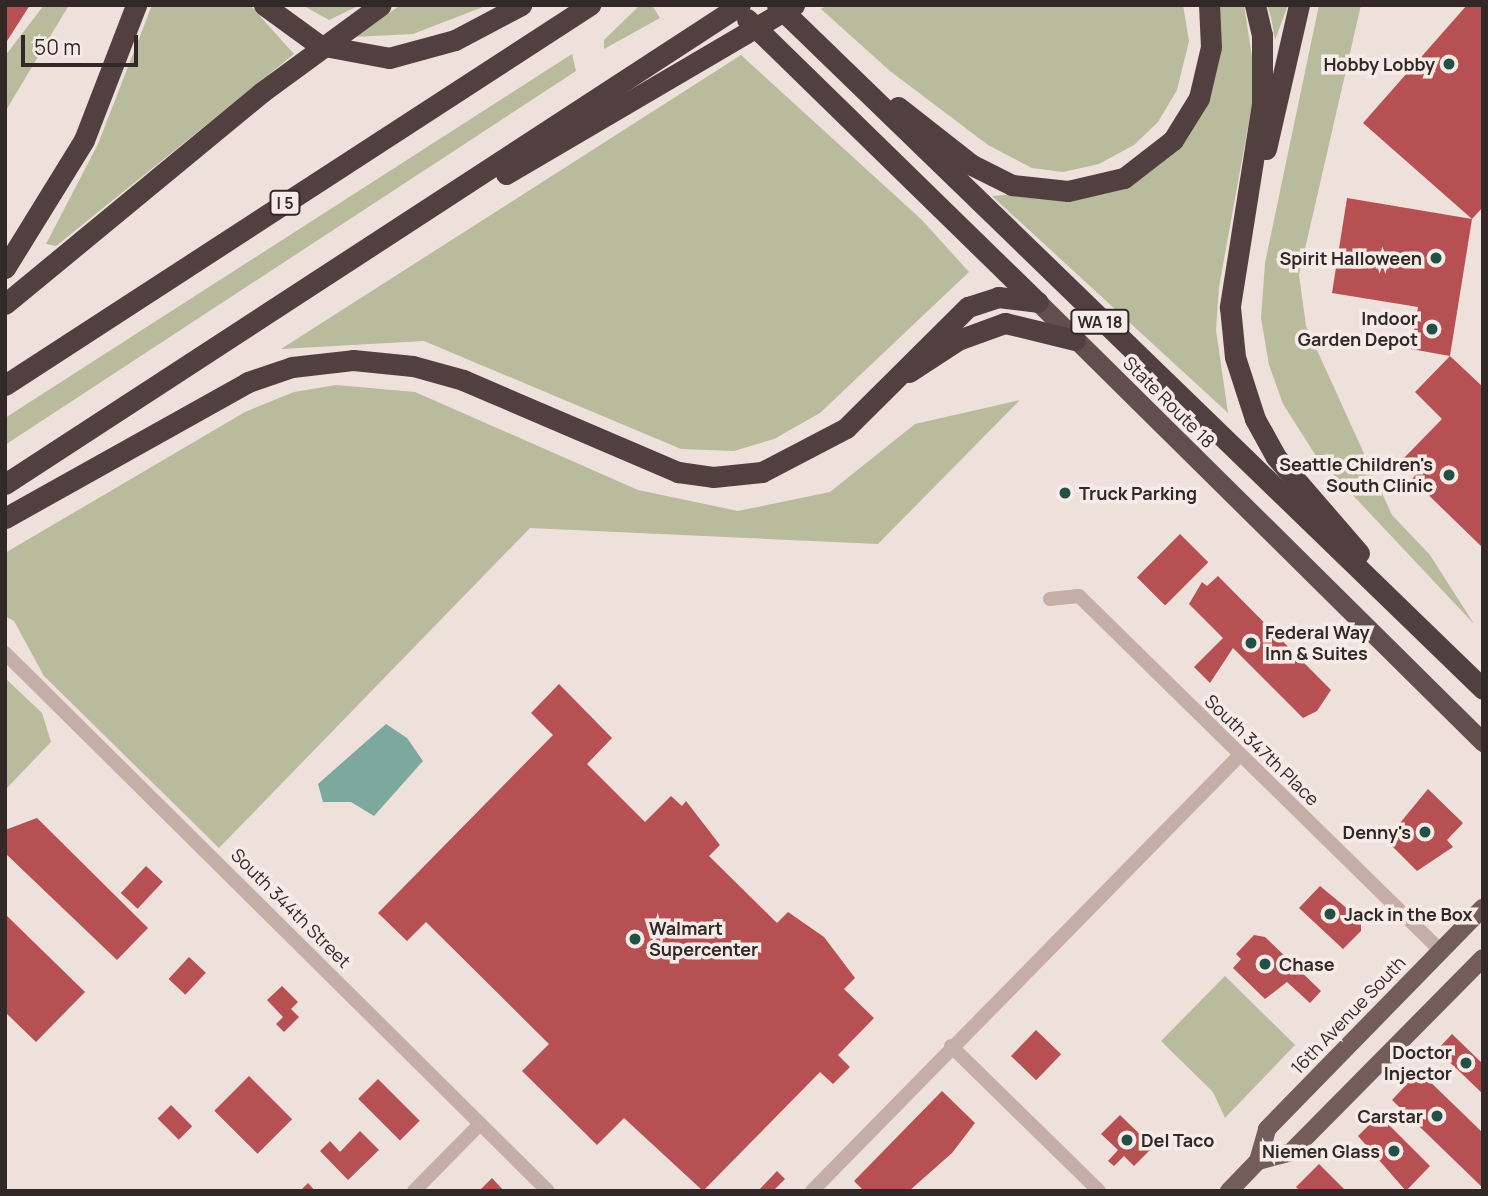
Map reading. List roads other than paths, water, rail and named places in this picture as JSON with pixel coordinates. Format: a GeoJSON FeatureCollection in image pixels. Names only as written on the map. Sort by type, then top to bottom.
{"type":"FeatureCollection","features":[{"type":"Feature","properties":{"kind":"highway"},"geometry":{"type":"LineString","coordinates":[[5,268],[84,140],[136,5]]}},
{"type":"Feature","properties":{"kind":"highway"},"geometry":{"type":"LineString","coordinates":[[264,5],[319,45],[389,58],[455,40],[521,5]]}},
{"type":"Feature","properties":{"kind":"highway"},"geometry":{"type":"LineString","coordinates":[[5,304],[262,92],[381,5]]}},
{"type":"Feature","properties":{"kind":"highway","name":"I 5"},"geometry":{"type":"LineString","coordinates":[[5,385],[590,5]]}},
{"type":"Feature","properties":{"kind":"highway","name":"State Route 18"},"geometry":{"type":"LineString","coordinates":[[733,5],[1483,742]]}},
{"type":"Feature","properties":{"kind":"highway"},"geometry":{"type":"LineString","coordinates":[[5,484],[370,251],[740,5]]}},
{"type":"Feature","properties":{"kind":"highway","name":"State Route 18"},"geometry":{"type":"LineString","coordinates":[[777,5],[1483,689]]}},
{"type":"Feature","properties":{"kind":"highway"},"geometry":{"type":"LineString","coordinates":[[370,251],[703,63],[794,5]]}},
{"type":"Feature","properties":{"kind":"highway"},"geometry":{"type":"LineString","coordinates":[[806,34],[972,165],[1012,185],[1068,191],[1124,178],[1148,163],[1187,121],[1206,76],[1209,5]]}},
{"type":"Feature","properties":{"kind":"highway"},"geometry":{"type":"LineString","coordinates":[[1249,208],[1262,104],[1262,36],[1255,5]]}},
{"type":"Feature","properties":{"kind":"highway"},"geometry":{"type":"LineString","coordinates":[[1299,5],[1249,208],[1230,307],[1247,399],[1276,457],[1399,605]]}},
{"type":"Feature","properties":{"kind":"highway"},"geometry":{"type":"LineString","coordinates":[[5,518],[206,403],[274,372],[312,364],[354,360],[438,372],[639,460],[713,477],[762,472],[804,456],[846,428],[968,307],[998,297],[1038,302]]}},
{"type":"Feature","properties":{"kind":"highway"},"geometry":{"type":"LineString","coordinates":[[884,388],[958,340],[1005,323],[1075,340]]}},
{"type":"Feature","properties":{"kind":"main road","name":"16th Avenue South"},"geometry":{"type":"LineString","coordinates":[[1229,1191],[1258,1161],[1267,1129],[1483,908]]}},
{"type":"Feature","properties":{"kind":"main road"},"geometry":{"type":"LineString","coordinates":[[1258,1161],[1291,1152],[1483,958]]}},
{"type":"Feature","properties":{"kind":"street","name":"South 347th Place"},"geometry":{"type":"LineString","coordinates":[[1050,598],[1079,596],[1441,951]]}},
{"type":"Feature","properties":{"kind":"street","name":"South 344th Street"},"geometry":{"type":"LineString","coordinates":[[5,653],[548,1191]]}},
{"type":"Feature","properties":{"kind":"street"},"geometry":{"type":"LineString","coordinates":[[812,1191],[951,1046],[1240,755]]}},
{"type":"Feature","properties":{"kind":"street"},"geometry":{"type":"LineString","coordinates":[[951,1046],[1098,1191]]}},
{"type":"Feature","properties":{"kind":"street"},"geometry":{"type":"LineString","coordinates":[[414,1191],[480,1124]]}},
{"type":"Feature","properties":{"kind":"water"},"geometry":{"type":"Polygon","coordinates":[[[386,724],[407,738],[423,761],[374,816],[351,802],[323,802],[318,784],[386,724]]]}},
{"type":"Feature","properties":{"kind":"place","name":"Hobby Lobby"},"geometry":{"type":"Point","coordinates":[1449,64]}},
{"type":"Feature","properties":{"kind":"place","name":"Spirit Halloween"},"geometry":{"type":"Point","coordinates":[1436,258]}},
{"type":"Feature","properties":{"kind":"place","name":"Indoor Garden Depot"},"geometry":{"type":"Point","coordinates":[1432,329]}},
{"type":"Feature","properties":{"kind":"place","name":"Seattle Children's South Clinic"},"geometry":{"type":"Point","coordinates":[1449,475]}},
{"type":"Feature","properties":{"kind":"place","name":"Truck Parking"},"geometry":{"type":"Point","coordinates":[1065,493]}},
{"type":"Feature","properties":{"kind":"place","name":"Federal Way Inn & Suites"},"geometry":{"type":"Point","coordinates":[1251,643]}},
{"type":"Feature","properties":{"kind":"place","name":"Denny's"},"geometry":{"type":"Point","coordinates":[1425,832]}},
{"type":"Feature","properties":{"kind":"place","name":"Jack in the Box"},"geometry":{"type":"Point","coordinates":[1330,914]}},
{"type":"Feature","properties":{"kind":"place","name":"Walmart Supercenter"},"geometry":{"type":"Point","coordinates":[635,939]}},
{"type":"Feature","properties":{"kind":"place","name":"Chase"},"geometry":{"type":"Point","coordinates":[1265,964]}},
{"type":"Feature","properties":{"kind":"place","name":"Doctor Injector"},"geometry":{"type":"Point","coordinates":[1466,1063]}},
{"type":"Feature","properties":{"kind":"place","name":"Carstar"},"geometry":{"type":"Point","coordinates":[1437,1116]}},
{"type":"Feature","properties":{"kind":"place","name":"Del Taco"},"geometry":{"type":"Point","coordinates":[1127,1140]}},
{"type":"Feature","properties":{"kind":"place","name":"Niemen Glass"},"geometry":{"type":"Point","coordinates":[1394,1151]}}]}
